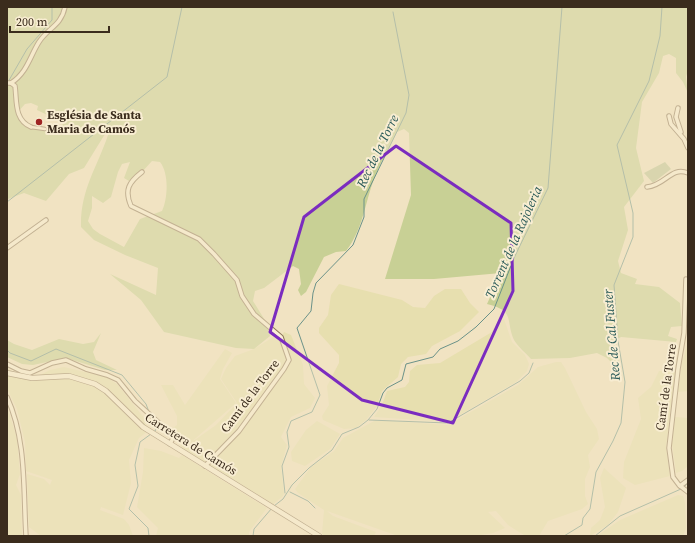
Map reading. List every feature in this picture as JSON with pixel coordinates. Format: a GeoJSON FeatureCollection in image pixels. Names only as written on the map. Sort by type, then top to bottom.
{"type":"FeatureCollection","features":[{"type":"Feature","properties":{"kind":"street"},"geometry":{"type":"LineString","coordinates":[[9,83],[18,78],[24,71],[40,40],[59,23],[65,7]]}},
{"type":"Feature","properties":{"kind":"street"},"geometry":{"type":"LineString","coordinates":[[9,83],[15,86],[15,100],[19,113],[26,125],[45,129]]}},
{"type":"Feature","properties":{"kind":"street"},"geometry":{"type":"LineString","coordinates":[[678,108],[676,122],[688,148]]}},
{"type":"Feature","properties":{"kind":"street"},"geometry":{"type":"LineString","coordinates":[[669,116],[671,124],[684,139]]}},
{"type":"Feature","properties":{"kind":"street"},"geometry":{"type":"LineString","coordinates":[[647,187],[660,184],[673,173],[680,170],[688,173]]}},
{"type":"Feature","properties":{"kind":"street","name":"Camí de la Torre"},"geometry":{"type":"LineString","coordinates":[[142,172],[134,178],[128,186],[127,195],[131,206],[200,239],[237,280],[242,296],[254,314],[281,337],[288,355],[289,360],[284,368],[239,431],[205,466]]}},
{"type":"Feature","properties":{"kind":"street"},"geometry":{"type":"LineString","coordinates":[[7,248],[46,220]]}},
{"type":"Feature","properties":{"kind":"street","name":"Camí de la Torre"},"geometry":{"type":"LineString","coordinates":[[686,279],[684,333],[669,448],[673,477],[680,486],[688,492]]}},
{"type":"Feature","properties":{"kind":"street"},"geometry":{"type":"LineString","coordinates":[[682,342],[688,337]]}},
{"type":"Feature","properties":{"kind":"street"},"geometry":{"type":"LineString","coordinates":[[7,364],[21,371],[30,373],[52,363],[66,360],[86,369],[114,378],[171,434],[173,438],[168,443]]}},
{"type":"Feature","properties":{"kind":"street","name":"Carretera de Camós"},"geometry":{"type":"LineString","coordinates":[[8,375],[32,378],[69,376],[88,380],[106,391],[133,419],[148,430],[319,536]]}},
{"type":"Feature","properties":{"kind":"street"},"geometry":{"type":"LineString","coordinates":[[7,397],[18,428],[22,445],[26,536]]}},
{"type":"Feature","properties":{"kind":"street"},"geometry":{"type":"LineString","coordinates":[[680,486],[688,480]]}},
{"type":"Feature","properties":{"kind":"highlighted area"},"geometry":{"type":"Polygon","coordinates":[[[396,146],[511,223],[513,291],[453,423],[362,400],[270,332],[304,217],[396,146]]]}},
{"type":"Feature","properties":{"kind":"shaded area"},"geometry":{"type":"Polygon","coordinates":[[[339,284],[402,300],[413,307],[425,308],[434,296],[445,289],[461,289],[470,303],[479,312],[460,331],[432,346],[426,354],[408,357],[401,364],[398,377],[382,391],[377,406],[366,420],[356,428],[344,429],[323,420],[322,416],[329,405],[327,386],[339,363],[339,355],[319,333],[319,328],[328,315],[331,295],[339,284]]]}},
{"type":"Feature","properties":{"kind":"shaded area"},"geometry":{"type":"Polygon","coordinates":[[[504,319],[512,342],[525,355],[529,364],[527,371],[516,382],[448,422],[374,417],[382,405],[387,391],[405,387],[409,382],[410,371],[417,365],[440,363],[492,332],[498,322],[504,319]]]}},
{"type":"Feature","properties":{"kind":"shaded area"},"geometry":{"type":"Polygon","coordinates":[[[284,332],[291,335],[303,365],[304,384],[315,398],[310,408],[291,417],[281,437],[287,445],[281,467],[284,494],[272,505],[209,465],[242,431],[287,368],[291,359],[282,336],[284,332]]]}},
{"type":"Feature","properties":{"kind":"shaded area"},"geometry":{"type":"Polygon","coordinates":[[[275,336],[279,339],[287,359],[283,368],[239,429],[205,464],[183,449],[170,430],[177,425],[177,416],[161,385],[173,385],[185,405],[225,349],[232,353],[223,369],[220,379],[236,403],[189,444],[216,425],[237,403],[221,379],[226,368],[235,356],[254,349],[275,336]]]}},
{"type":"Feature","properties":{"kind":"shaded area"},"geometry":{"type":"Polygon","coordinates":[[[688,342],[688,391],[678,392],[682,362],[688,342]]]}},
{"type":"Feature","properties":{"kind":"shaded area"},"geometry":{"type":"Polygon","coordinates":[[[561,362],[565,368],[586,412],[597,429],[599,439],[588,455],[590,467],[585,479],[585,496],[588,504],[582,509],[548,521],[539,536],[526,536],[519,532],[508,525],[496,511],[488,512],[505,528],[493,533],[475,536],[398,536],[327,511],[333,516],[376,532],[374,536],[325,536],[322,534],[324,510],[298,493],[295,489],[311,467],[334,451],[343,438],[376,420],[448,425],[518,385],[538,367],[561,362]]]}},
{"type":"Feature","properties":{"kind":"shaded area"},"geometry":{"type":"Polygon","coordinates":[[[64,367],[106,377],[117,384],[145,419],[148,431],[139,438],[129,460],[131,483],[123,515],[101,507],[100,510],[124,519],[129,525],[133,536],[41,536],[29,527],[27,474],[44,479],[50,485],[52,480],[26,471],[25,442],[17,409],[7,389],[7,368],[18,375],[36,377],[50,370],[64,367]]]}},
{"type":"Feature","properties":{"kind":"shaded area"},"geometry":{"type":"Polygon","coordinates":[[[659,371],[675,372],[666,448],[670,476],[635,485],[623,478],[624,462],[641,419],[638,398],[651,387],[659,371]]]}},
{"type":"Feature","properties":{"kind":"shaded area"},"geometry":{"type":"Polygon","coordinates":[[[7,406],[17,439],[20,474],[16,485],[21,495],[22,536],[7,536],[7,406]]]}},
{"type":"Feature","properties":{"kind":"shaded area"},"geometry":{"type":"Polygon","coordinates":[[[675,417],[688,418],[688,466],[682,471],[676,473],[672,444],[675,417]]]}},
{"type":"Feature","properties":{"kind":"shaded area"},"geometry":{"type":"Polygon","coordinates":[[[317,421],[340,434],[330,449],[305,466],[292,461],[291,452],[306,430],[317,421]]]}},
{"type":"Feature","properties":{"kind":"shaded area"},"geometry":{"type":"Polygon","coordinates":[[[144,448],[161,451],[179,458],[182,455],[267,508],[249,532],[249,536],[156,536],[158,528],[137,507],[143,472],[144,448]]]}},
{"type":"Feature","properties":{"kind":"shaded area"},"geometry":{"type":"Polygon","coordinates":[[[604,468],[626,488],[618,512],[608,525],[590,536],[591,528],[600,520],[605,507],[600,478],[604,468]]]}},
{"type":"Feature","properties":{"kind":"shaded area"},"geometry":{"type":"Polygon","coordinates":[[[678,495],[683,496],[685,503],[686,528],[683,536],[597,536],[620,520],[678,495]]]}},
{"type":"Feature","properties":{"kind":"green space"},"geometry":{"type":"Polygon","coordinates":[[[7,7],[688,7],[688,70],[686,77],[688,93],[683,82],[676,73],[676,58],[669,54],[663,56],[659,73],[642,102],[636,148],[644,181],[624,207],[628,230],[618,261],[621,273],[637,279],[635,284],[659,287],[680,303],[682,326],[671,327],[668,336],[677,339],[676,342],[621,337],[616,340],[619,361],[615,366],[607,358],[597,353],[570,358],[531,359],[514,340],[506,313],[487,304],[501,273],[434,279],[385,279],[411,195],[409,133],[404,129],[397,132],[381,163],[372,184],[361,223],[346,251],[336,252],[324,257],[306,292],[301,296],[298,290],[301,284],[299,269],[293,266],[264,288],[255,291],[253,301],[266,322],[270,336],[254,349],[236,348],[164,332],[141,300],[110,274],[156,295],[158,268],[125,255],[94,240],[81,227],[81,214],[86,190],[108,135],[105,134],[84,168],[69,174],[46,201],[24,193],[8,199],[7,203],[7,7]],[[31,103],[25,104],[17,113],[26,127],[56,133],[63,126],[62,122],[37,110],[38,106],[31,103]],[[152,161],[142,172],[129,181],[124,178],[130,162],[122,164],[118,172],[111,197],[103,203],[92,196],[92,208],[88,221],[93,229],[124,247],[140,219],[162,211],[164,206],[167,186],[165,172],[160,162],[152,161]]]}},
{"type":"Feature","properties":{"kind":"green space"},"geometry":{"type":"Polygon","coordinates":[[[665,162],[671,169],[653,183],[644,173],[665,162]]]}},
{"type":"Feature","properties":{"kind":"green space"},"geometry":{"type":"Polygon","coordinates":[[[101,333],[93,352],[96,360],[117,370],[105,370],[66,358],[33,365],[22,364],[7,357],[7,340],[32,350],[59,339],[83,344],[94,342],[101,333]]]}},
{"type":"Feature","properties":{"kind":"waterway"},"geometry":{"type":"LineString","coordinates":[[8,82],[27,49],[52,20],[52,7]]}},
{"type":"Feature","properties":{"kind":"waterway"},"geometry":{"type":"LineString","coordinates":[[7,202],[167,77],[182,7]]}},
{"type":"Feature","properties":{"kind":"waterway","name":"Torrent de la Rajoleria"},"geometry":{"type":"LineString","coordinates":[[274,506],[283,499],[292,485],[309,468],[332,450],[342,434],[359,427],[368,420],[377,409],[383,393],[387,388],[402,380],[406,364],[433,357],[440,349],[458,341],[476,327],[494,309],[514,258],[548,188],[562,7]]}},
{"type":"Feature","properties":{"kind":"waterway","name":"Rec de Cal Fuster"},"geometry":{"type":"LineString","coordinates":[[564,536],[582,525],[583,518],[590,509],[596,472],[621,423],[625,382],[618,341],[614,285],[633,237],[633,213],[617,145],[649,81],[660,36],[662,7]]}},
{"type":"Feature","properties":{"kind":"waterway","name":"Rec de la Torre"},"geometry":{"type":"LineString","coordinates":[[285,493],[282,466],[289,447],[287,432],[291,421],[312,412],[320,395],[297,328],[311,311],[316,283],[353,245],[364,217],[364,199],[406,113],[409,95],[393,12]]}},
{"type":"Feature","properties":{"kind":"waterway"},"geometry":{"type":"LineString","coordinates":[[7,350],[10,353],[31,361],[56,349],[122,375],[146,404],[149,412]]}},
{"type":"Feature","properties":{"kind":"waterway"},"geometry":{"type":"LineString","coordinates":[[369,420],[448,423],[520,381],[529,373],[533,363]]}},
{"type":"Feature","properties":{"kind":"waterway"},"geometry":{"type":"LineString","coordinates":[[152,419],[156,430],[153,432]]}},
{"type":"Feature","properties":{"kind":"waterway"},"geometry":{"type":"LineString","coordinates":[[149,536],[148,528],[129,509],[138,486],[135,465],[140,442],[151,434]]}},
{"type":"Feature","properties":{"kind":"waterway"},"geometry":{"type":"LineString","coordinates":[[684,487],[688,483]]}},
{"type":"Feature","properties":{"kind":"waterway"},"geometry":{"type":"LineString","coordinates":[[595,536],[620,516],[681,489]]}},
{"type":"Feature","properties":{"kind":"waterway"},"geometry":{"type":"LineString","coordinates":[[290,492],[308,501],[315,508]]}},
{"type":"Feature","properties":{"kind":"waterway","name":"Torrent de la Rajoleria"},"geometry":{"type":"LineString","coordinates":[[253,536],[254,529],[272,508]]}},
{"type":"Feature","properties":{"kind":"place","name":"Església de Santa Maria de Camós"},"geometry":{"type":"Point","coordinates":[39,122]}}]}
